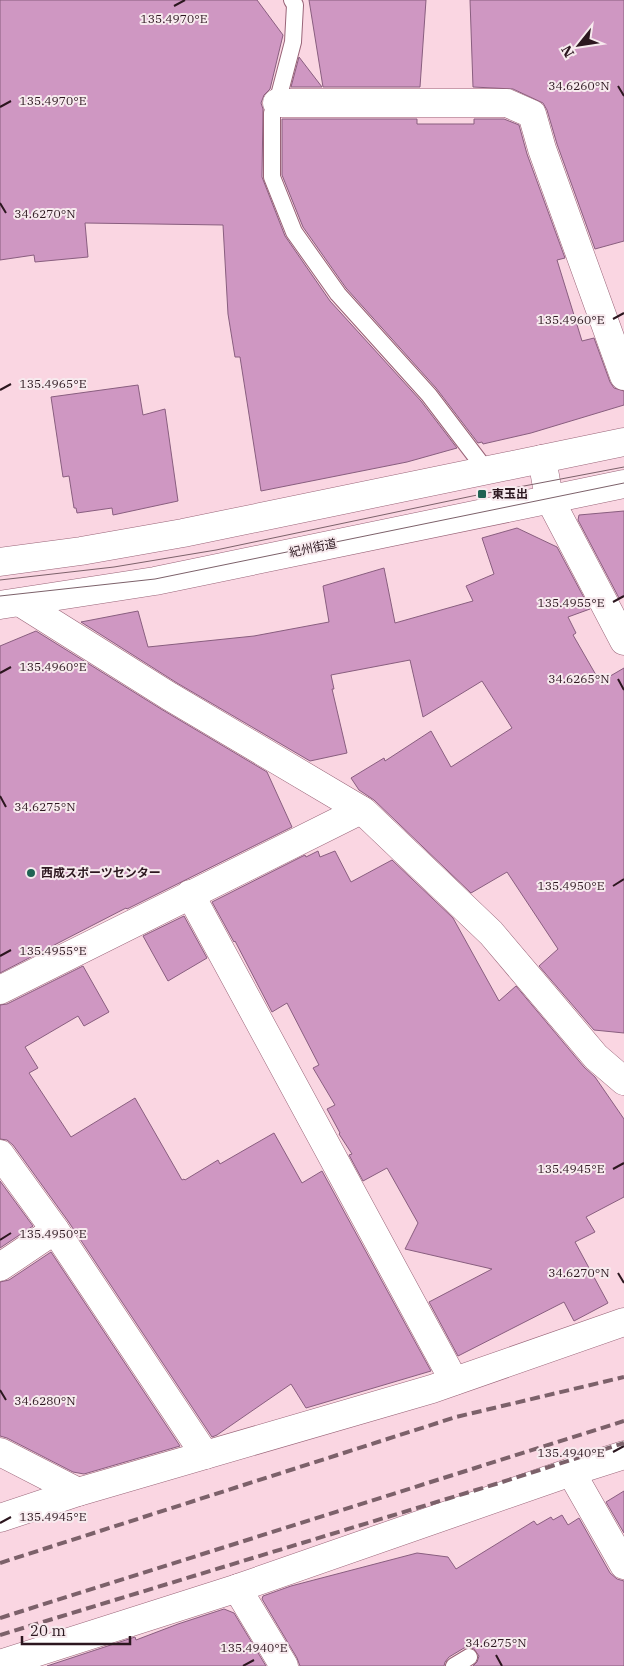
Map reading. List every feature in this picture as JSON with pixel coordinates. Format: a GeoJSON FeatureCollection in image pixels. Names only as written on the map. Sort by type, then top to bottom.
{"type":"FeatureCollection","features":[{"type":"Feature","properties":{"kind":"street"},"geometry":{"type":"LineString","coordinates":[[277,103],[507,103],[532,114],[542,149],[624,376]]}},
{"type":"Feature","properties":{"kind":"street"},"geometry":{"type":"LineString","coordinates":[[0,562],[81,551],[183,533],[624,442]]}},
{"type":"Feature","properties":{"kind":"street"},"geometry":{"type":"LineString","coordinates":[[542,459],[550,499],[624,641]]}},
{"type":"Feature","properties":{"kind":"street","name":"紀州街道"},"geometry":{"type":"LineString","coordinates":[[11,604],[155,582],[624,484]]}},
{"type":"Feature","properties":{"kind":"street"},"geometry":{"type":"LineString","coordinates":[[11,604],[361,810],[492,933],[596,1057],[624,1081]]}},
{"type":"Feature","properties":{"kind":"street"},"geometry":{"type":"LineString","coordinates":[[0,990],[361,810]]}},
{"type":"Feature","properties":{"kind":"street"},"geometry":{"type":"LineString","coordinates":[[190,894],[454,1381]]}},
{"type":"Feature","properties":{"kind":"street"},"geometry":{"type":"LineString","coordinates":[[0,1154],[55,1230],[205,1455]]}},
{"type":"Feature","properties":{"kind":"street"},"geometry":{"type":"LineString","coordinates":[[0,1267],[55,1230]]}},
{"type":"Feature","properties":{"kind":"street"},"geometry":{"type":"LineString","coordinates":[[0,1518],[78,1492],[432,1389],[624,1322]]}},
{"type":"Feature","properties":{"kind":"street"},"geometry":{"type":"LineString","coordinates":[[0,1452],[78,1492]]}},
{"type":"Feature","properties":{"kind":"street"},"geometry":{"type":"LineString","coordinates":[[0,1664],[238,1588],[624,1455]]}},
{"type":"Feature","properties":{"kind":"street"},"geometry":{"type":"LineString","coordinates":[[571,1472],[624,1565]]}},
{"type":"Feature","properties":{"kind":"street"},"geometry":{"type":"LineString","coordinates":[[238,1588],[284,1666]]}},
{"type":"Feature","properties":{"kind":"lane"},"geometry":{"type":"LineString","coordinates":[[292,0],[295,5],[293,42],[277,103],[272,113],[272,177],[294,232],[338,294],[429,395],[486,470]]}},
{"type":"Feature","properties":{"kind":"lane"},"geometry":{"type":"LineString","coordinates":[[454,1666],[469,1657]]}},
{"type":"Feature","properties":{"kind":"building"},"geometry":{"type":"Polygon","coordinates":[[[0,0],[257,0],[283,35],[270,89],[264,95],[261,103],[263,109],[262,177],[285,236],[330,301],[421,401],[457,448],[407,462],[261,491],[240,357],[235,357],[228,314],[223,225],[85,223],[88,257],[35,262],[34,255],[0,260],[0,0]]]}},
{"type":"Feature","properties":{"kind":"building"},"geometry":{"type":"Polygon","coordinates":[[[309,0],[426,0],[420,87],[323,87],[309,0]]]}},
{"type":"Feature","properties":{"kind":"building"},"geometry":{"type":"Polygon","coordinates":[[[470,0],[624,0],[624,241],[595,249],[543,103],[513,89],[473,87],[470,0]]]}},
{"type":"Feature","properties":{"kind":"building"},"geometry":{"type":"Polygon","coordinates":[[[299,57],[322,87],[291,87],[299,57]]]}},
{"type":"Feature","properties":{"kind":"building"},"geometry":{"type":"Polygon","coordinates":[[[282,119],[417,119],[417,124],[474,124],[474,119],[504,119],[519,125],[527,154],[565,258],[557,260],[582,341],[594,338],[610,382],[614,388],[624,391],[624,405],[531,433],[483,444],[482,442],[478,443],[436,388],[346,288],[303,227],[282,175],[282,119]]]}},
{"type":"Feature","properties":{"kind":"building"},"geometry":{"type":"Polygon","coordinates":[[[138,385],[143,415],[165,409],[178,501],[113,515],[112,508],[77,513],[76,508],[74,508],[69,476],[63,477],[51,397],[138,385]]]}},
{"type":"Feature","properties":{"kind":"building"},"geometry":{"type":"Polygon","coordinates":[[[624,511],[624,596],[619,598],[578,520],[579,515],[624,511]]]}},
{"type":"Feature","properties":{"kind":"building"},"geometry":{"type":"Polygon","coordinates":[[[517,528],[557,547],[590,609],[568,617],[576,633],[573,635],[600,682],[624,668],[624,1033],[594,1030],[539,966],[558,949],[507,872],[471,893],[374,800],[359,790],[351,778],[384,758],[385,761],[431,731],[451,767],[512,728],[482,681],[423,717],[410,660],[331,675],[334,689],[332,689],[347,753],[310,761],[177,683],[81,622],[138,611],[148,647],[254,636],[329,622],[323,586],[384,568],[395,623],[473,601],[466,586],[494,574],[482,538],[517,528]]]}},
{"type":"Feature","properties":{"kind":"building"},"geometry":{"type":"Polygon","coordinates":[[[36,631],[267,772],[292,827],[126,908],[0,973],[0,646],[36,631]]]}},
{"type":"Feature","properties":{"kind":"building"},"geometry":{"type":"Polygon","coordinates":[[[318,851],[320,857],[335,851],[351,882],[392,860],[453,918],[499,1001],[516,986],[584,1067],[595,1077],[624,1119],[624,1197],[586,1217],[595,1232],[575,1242],[608,1303],[574,1321],[564,1302],[458,1356],[429,1302],[492,1269],[405,1249],[418,1223],[387,1168],[363,1181],[349,1155],[352,1154],[339,1134],[327,1109],[335,1105],[313,1068],[319,1065],[287,1003],[272,1012],[235,941],[212,902],[305,855],[306,857],[318,851]]]}},
{"type":"Feature","properties":{"kind":"building"},"geometry":{"type":"Polygon","coordinates":[[[184,916],[207,958],[168,981],[143,936],[184,916]]]}},
{"type":"Feature","properties":{"kind":"building"},"geometry":{"type":"Polygon","coordinates":[[[83,966],[109,1012],[84,1026],[78,1016],[25,1047],[38,1068],[29,1073],[71,1137],[135,1098],[182,1180],[185,1180],[218,1160],[220,1164],[274,1133],[302,1183],[322,1171],[431,1371],[306,1408],[291,1384],[212,1437],[68,1221],[13,1145],[7,1140],[0,1139],[0,1005],[7,1004],[83,966]]]}},
{"type":"Feature","properties":{"kind":"building"},"geometry":{"type":"Polygon","coordinates":[[[0,1181],[33,1226],[0,1248],[0,1181]]]}},
{"type":"Feature","properties":{"kind":"building"},"geometry":{"type":"Polygon","coordinates":[[[51,1252],[180,1446],[84,1474],[73,1472],[0,1436],[0,1282],[9,1280],[51,1252]]]}},
{"type":"Feature","properties":{"kind":"building"},"geometry":{"type":"Polygon","coordinates":[[[624,1491],[624,1533],[606,1502],[624,1491]]]}},
{"type":"Feature","properties":{"kind":"building"},"geometry":{"type":"Polygon","coordinates":[[[562,1515],[568,1525],[579,1518],[610,1573],[617,1579],[624,1581],[624,1666],[473,1666],[479,1656],[474,1649],[469,1647],[449,1657],[444,1666],[300,1666],[262,1599],[263,1596],[291,1586],[417,1553],[448,1557],[456,1569],[534,1521],[537,1525],[551,1517],[553,1520],[562,1515]]]}},
{"type":"Feature","properties":{"kind":"building"},"geometry":{"type":"Polygon","coordinates":[[[224,1609],[234,1613],[266,1666],[47,1666],[135,1637],[136,1640],[224,1609]]]}},
{"type":"Feature","properties":{"kind":"tram line"},"geometry":{"type":"LineString","coordinates":[[0,580],[114,567],[216,550],[482,494],[624,467]]}},
{"type":"Feature","properties":{"kind":"tram line"},"geometry":{"type":"LineString","coordinates":[[0,596],[155,579],[624,483]]}},
{"type":"Feature","properties":{"kind":"railway"},"geometry":{"type":"LineString","coordinates":[[0,1563],[456,1417],[624,1377]]}},
{"type":"Feature","properties":{"kind":"railway"},"geometry":{"type":"LineString","coordinates":[[0,1618],[624,1421]]}},
{"type":"Feature","properties":{"kind":"railway"},"geometry":{"type":"LineString","coordinates":[[0,1635],[624,1443]]}},
{"type":"Feature","properties":{"kind":"place","name":"東玉出"},"geometry":{"type":"Point","coordinates":[482,494]}},
{"type":"Feature","properties":{"kind":"place","name":"西成スポーツセンター"},"geometry":{"type":"Point","coordinates":[31,873]}}]}
